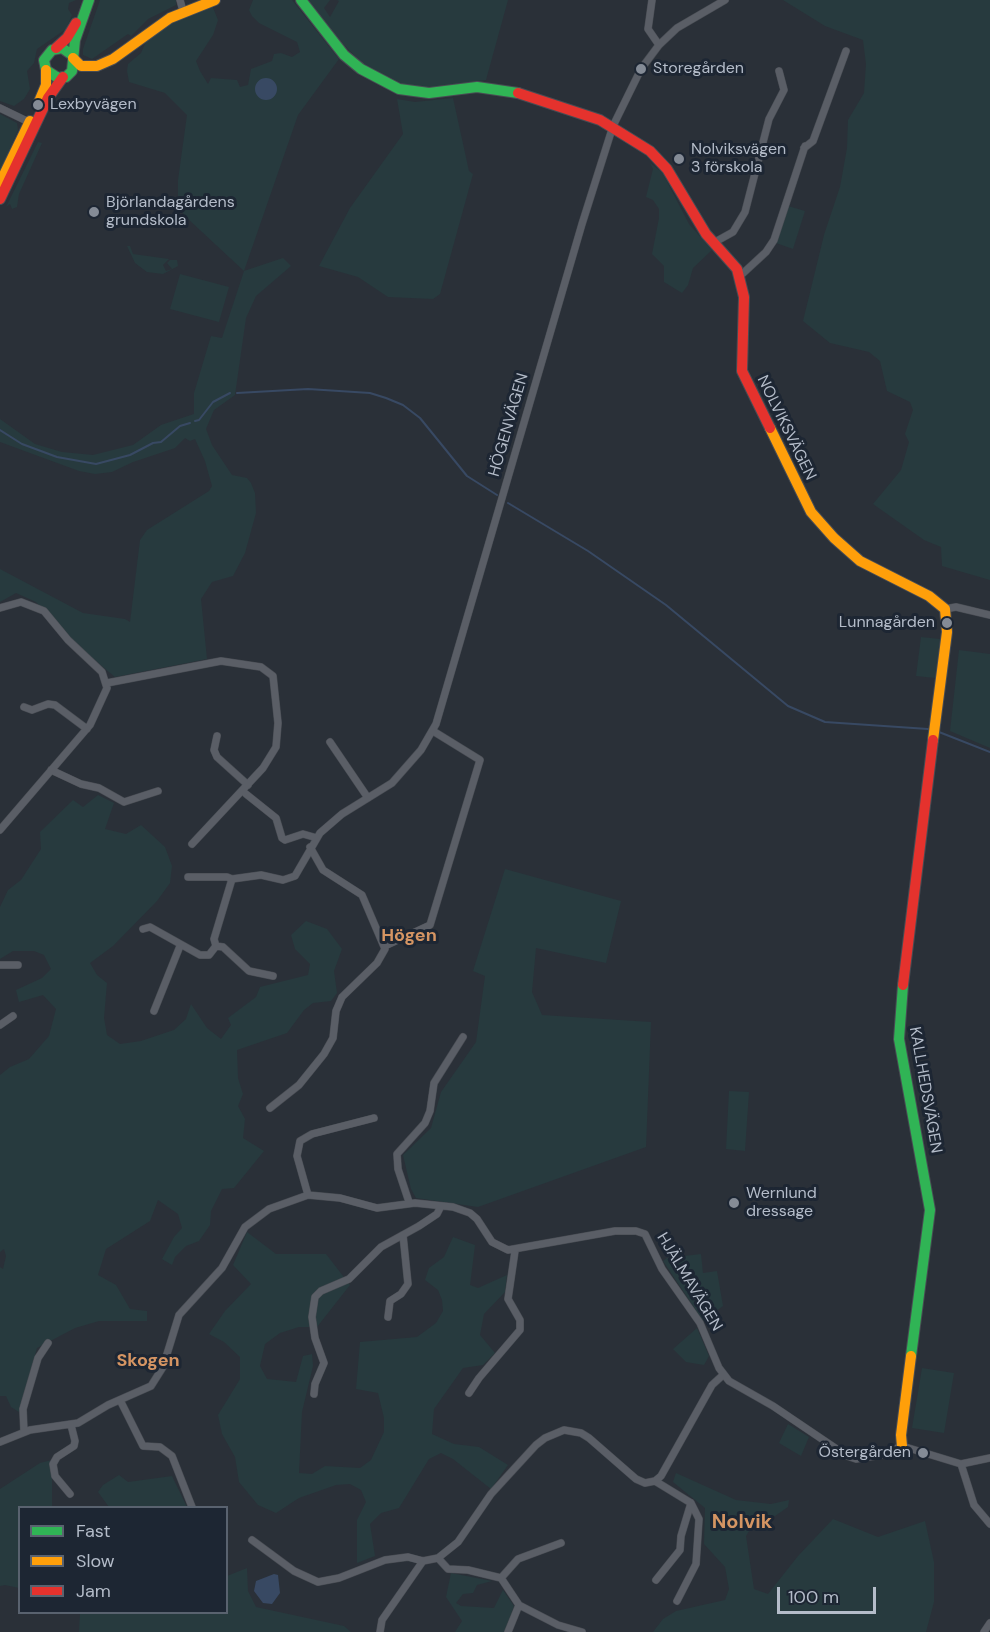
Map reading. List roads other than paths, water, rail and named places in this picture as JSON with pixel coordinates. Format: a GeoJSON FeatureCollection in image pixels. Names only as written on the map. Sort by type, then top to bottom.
{"type":"FeatureCollection","features":[{"type":"Feature","properties":{"kind":"street"},"geometry":{"type":"LineString","coordinates":[[0,183],[53,88],[74,66],[73,56],[82,16],[89,0]]}},
{"type":"Feature","properties":{"kind":"street"},"geometry":{"type":"LineString","coordinates":[[46,70],[55,77],[106,65],[182,5],[215,0]]}},
{"type":"Feature","properties":{"kind":"street","name":"NOLVIKSVÄGEN"},"geometry":{"type":"LineString","coordinates":[[301,0],[344,55],[361,69],[399,89],[429,93],[477,87],[507,89],[574,110],[613,126],[660,160],[688,209],[740,276],[744,307],[742,371],[811,512],[834,538],[860,561],[929,596],[945,609]]}},
{"type":"Feature","properties":{"kind":"street"},"geometry":{"type":"LineString","coordinates":[[652,0],[648,29],[659,45]]}},
{"type":"Feature","properties":{"kind":"street","name":"HÖGENVÄGEN"},"geometry":{"type":"LineString","coordinates":[[188,877],[232,879],[261,875],[287,880],[300,869],[310,847],[317,838],[342,814],[404,771],[433,731],[570,264],[613,126],[641,69],[659,45],[677,28],[725,0]]}},
{"type":"Feature","properties":{"kind":"street"},"geometry":{"type":"LineString","coordinates":[[0,199],[46,85],[45,57],[56,48],[82,16]]}},
{"type":"Feature","properties":{"kind":"street"},"geometry":{"type":"LineString","coordinates":[[56,48],[67,50],[84,67],[106,65]]}},
{"type":"Feature","properties":{"kind":"street"},"geometry":{"type":"LineString","coordinates":[[740,276],[759,260],[774,240],[804,147],[813,141],[846,51]]}},
{"type":"Feature","properties":{"kind":"street"},"geometry":{"type":"LineString","coordinates":[[715,242],[733,232],[746,212],[769,119],[784,90],[779,70]]}},
{"type":"Feature","properties":{"kind":"street"},"geometry":{"type":"LineString","coordinates":[[0,108],[32,124]]}},
{"type":"Feature","properties":{"kind":"street"},"geometry":{"type":"LineString","coordinates":[[0,608],[21,602],[39,608],[102,672],[107,682],[103,696],[87,729],[0,830]]}},
{"type":"Feature","properties":{"kind":"street"},"geometry":{"type":"LineString","coordinates":[[945,609],[956,607],[990,615]]}},
{"type":"Feature","properties":{"kind":"street","name":"KALLHEDSVÄGEN"},"geometry":{"type":"LineString","coordinates":[[902,1446],[930,1210],[899,1039],[899,1013],[946,642],[945,609]]}},
{"type":"Feature","properties":{"kind":"street"},"geometry":{"type":"LineString","coordinates":[[107,682],[221,662],[249,664],[268,671],[273,676],[276,689],[278,737],[271,756],[248,785],[192,844]]}},
{"type":"Feature","properties":{"kind":"street"},"geometry":{"type":"LineString","coordinates":[[24,707],[32,710],[48,704],[55,705],[87,729]]}},
{"type":"Feature","properties":{"kind":"street"},"geometry":{"type":"LineString","coordinates":[[385,946],[430,925],[480,760],[433,731]]}},
{"type":"Feature","properties":{"kind":"street"},"geometry":{"type":"LineString","coordinates":[[217,736],[214,750],[217,757],[248,785]]}},
{"type":"Feature","properties":{"kind":"street"},"geometry":{"type":"LineString","coordinates":[[330,742],[368,798]]}},
{"type":"Feature","properties":{"kind":"street"},"geometry":{"type":"LineString","coordinates":[[51,770],[124,801],[158,791]]}},
{"type":"Feature","properties":{"kind":"street"},"geometry":{"type":"LineString","coordinates":[[246,794],[276,818],[285,840],[303,834],[317,838]]}},
{"type":"Feature","properties":{"kind":"street"},"geometry":{"type":"LineString","coordinates":[[270,1108],[299,1085],[324,1054],[333,1038],[336,1011],[342,997],[383,956],[385,946],[362,895],[323,870],[310,847]]}},
{"type":"Feature","properties":{"kind":"street"},"geometry":{"type":"LineString","coordinates":[[216,946],[214,939],[232,879]]}},
{"type":"Feature","properties":{"kind":"street"},"geometry":{"type":"LineString","coordinates":[[143,928],[150,927],[180,946],[204,957],[216,946]]}},
{"type":"Feature","properties":{"kind":"street"},"geometry":{"type":"LineString","coordinates":[[154,1011],[180,946]]}},
{"type":"Feature","properties":{"kind":"street"},"geometry":{"type":"LineString","coordinates":[[216,946],[223,947],[249,971],[273,976]]}},
{"type":"Feature","properties":{"kind":"street"},"geometry":{"type":"LineString","coordinates":[[0,965],[18,965]]}},
{"type":"Feature","properties":{"kind":"street"},"geometry":{"type":"LineString","coordinates":[[0,1025],[13,1016]]}},
{"type":"Feature","properties":{"kind":"street"},"geometry":{"type":"LineString","coordinates":[[409,1203],[398,1169],[397,1154],[424,1123],[430,1111],[434,1083],[463,1037]]}},
{"type":"Feature","properties":{"kind":"street"},"geometry":{"type":"LineString","coordinates":[[308,1195],[297,1156],[300,1141],[316,1133],[374,1118]]}},
{"type":"Feature","properties":{"kind":"street"},"geometry":{"type":"LineString","coordinates":[[0,1442],[24,1432],[71,1425],[120,1400],[142,1393],[157,1380],[179,1315],[222,1268],[245,1227],[274,1206],[308,1195],[340,1198],[376,1208],[409,1203],[453,1207],[470,1213],[477,1219],[492,1242],[515,1251],[508,1299],[520,1320],[520,1330],[469,1393]]}},
{"type":"Feature","properties":{"kind":"street"},"geometry":{"type":"LineString","coordinates":[[314,1394],[315,1384],[324,1363],[315,1338],[312,1317],[315,1297],[321,1291],[349,1279],[381,1248],[437,1214],[441,1206]]}},
{"type":"Feature","properties":{"kind":"street","name":"HJÄLMAVÄGEN"},"geometry":{"type":"LineString","coordinates":[[515,1251],[615,1231],[636,1231],[645,1234],[662,1269],[707,1337],[723,1375],[746,1393],[773,1406],[847,1456],[866,1458],[889,1453],[902,1446]]}},
{"type":"Feature","properties":{"kind":"street"},"geometry":{"type":"LineString","coordinates":[[388,1317],[390,1301],[401,1294],[408,1284],[403,1235]]}},
{"type":"Feature","properties":{"kind":"street"},"geometry":{"type":"LineString","coordinates":[[24,1432],[23,1409],[38,1358],[48,1343]]}},
{"type":"Feature","properties":{"kind":"street"},"geometry":{"type":"LineString","coordinates":[[252,1540],[294,1571],[318,1582],[339,1578],[386,1560],[408,1557],[423,1561],[438,1558],[458,1542],[491,1494],[536,1445],[555,1433],[564,1430],[581,1433],[636,1479],[645,1483],[655,1481],[661,1476],[712,1385],[723,1375]]}},
{"type":"Feature","properties":{"kind":"street"},"geometry":{"type":"LineString","coordinates":[[120,1400],[143,1446],[160,1447],[172,1456],[192,1506]]}},
{"type":"Feature","properties":{"kind":"street"},"geometry":{"type":"LineString","coordinates":[[69,1494],[55,1476],[53,1464],[57,1457],[74,1446],[71,1425]]}},
{"type":"Feature","properties":{"kind":"street"},"geometry":{"type":"LineString","coordinates":[[902,1446],[961,1464],[990,1458]]}},
{"type":"Feature","properties":{"kind":"street"},"geometry":{"type":"LineString","coordinates":[[961,1464],[974,1505],[990,1524]]}},
{"type":"Feature","properties":{"kind":"street"},"geometry":{"type":"LineString","coordinates":[[655,1481],[691,1503],[699,1519],[696,1564],[677,1601]]}},
{"type":"Feature","properties":{"kind":"street"},"geometry":{"type":"LineString","coordinates":[[656,1580],[680,1550],[681,1536],[691,1503]]}},
{"type":"Feature","properties":{"kind":"street"},"geometry":{"type":"LineString","coordinates":[[501,1578],[518,1559],[561,1544]]}},
{"type":"Feature","properties":{"kind":"street"},"geometry":{"type":"LineString","coordinates":[[438,1558],[448,1569],[468,1570],[501,1578],[519,1605],[558,1625],[582,1632]]}},
{"type":"Feature","properties":{"kind":"street"},"geometry":{"type":"LineString","coordinates":[[380,1632],[382,1620],[423,1561]]}},
{"type":"Feature","properties":{"kind":"street"},"geometry":{"type":"LineString","coordinates":[[508,1632],[519,1605]]}},
{"type":"Feature","properties":{"kind":"street"},"geometry":{"type":"LineString","coordinates":[[984,1632],[990,1623]]}},
{"type":"Feature","properties":{"kind":"water"},"geometry":{"type":"Polygon","coordinates":[[[266,78],[274,81],[277,89],[274,97],[266,100],[258,97],[255,89],[258,81],[266,78]]]}},
{"type":"Feature","properties":{"kind":"water"},"geometry":{"type":"Polygon","coordinates":[[[274,1574],[278,1575],[280,1593],[272,1604],[263,1603],[254,1591],[256,1581],[274,1574]]]}},
{"type":"Feature","properties":{"kind":"waterway"},"geometry":{"type":"LineString","coordinates":[[237,393],[308,389],[370,393],[386,398],[403,405],[420,418],[467,476],[497,495]]}},
{"type":"Feature","properties":{"kind":"waterway"},"geometry":{"type":"LineString","coordinates":[[195,421],[199,420],[213,402],[230,393]]}},
{"type":"Feature","properties":{"kind":"waterway"},"geometry":{"type":"LineString","coordinates":[[0,430],[22,444],[57,457],[96,464],[130,455],[153,443],[161,442],[180,426],[190,423]]}},
{"type":"Feature","properties":{"kind":"waterway"},"geometry":{"type":"LineString","coordinates":[[508,503],[588,551],[666,605],[788,706],[825,722],[928,729]]}},
{"type":"Feature","properties":{"kind":"waterway"},"geometry":{"type":"LineString","coordinates":[[939,732],[990,752]]}},
{"type":"Feature","properties":{"kind":"place","name":"Storegården"},"geometry":{"type":"Point","coordinates":[641,69]}},
{"type":"Feature","properties":{"kind":"place","name":"Lexbyvägen"},"geometry":{"type":"Point","coordinates":[38,105]}},
{"type":"Feature","properties":{"kind":"place","name":"Nolviksvägen 3 förskola"},"geometry":{"type":"Point","coordinates":[679,159]}},
{"type":"Feature","properties":{"kind":"place","name":"Björlandagårdens grundskola"},"geometry":{"type":"Point","coordinates":[94,212]}},
{"type":"Feature","properties":{"kind":"place","name":"Lunnagården"},"geometry":{"type":"Point","coordinates":[947,623]}},
{"type":"Feature","properties":{"kind":"place","name":"Wernlund dressage"},"geometry":{"type":"Point","coordinates":[734,1203]}},
{"type":"Feature","properties":{"kind":"place","name":"Östergården"},"geometry":{"type":"Point","coordinates":[923,1453]}},
{"type":"Feature","properties":{"kind":"district","name":"Högen"},"geometry":{"type":"Point","coordinates":[409,936]}},
{"type":"Feature","properties":{"kind":"district","name":"Skogen"},"geometry":{"type":"Point","coordinates":[148,1361]}},
{"type":"Feature","properties":{"kind":"district","name":"Nolvik"},"geometry":{"type":"Point","coordinates":[742,1523]}}]}
